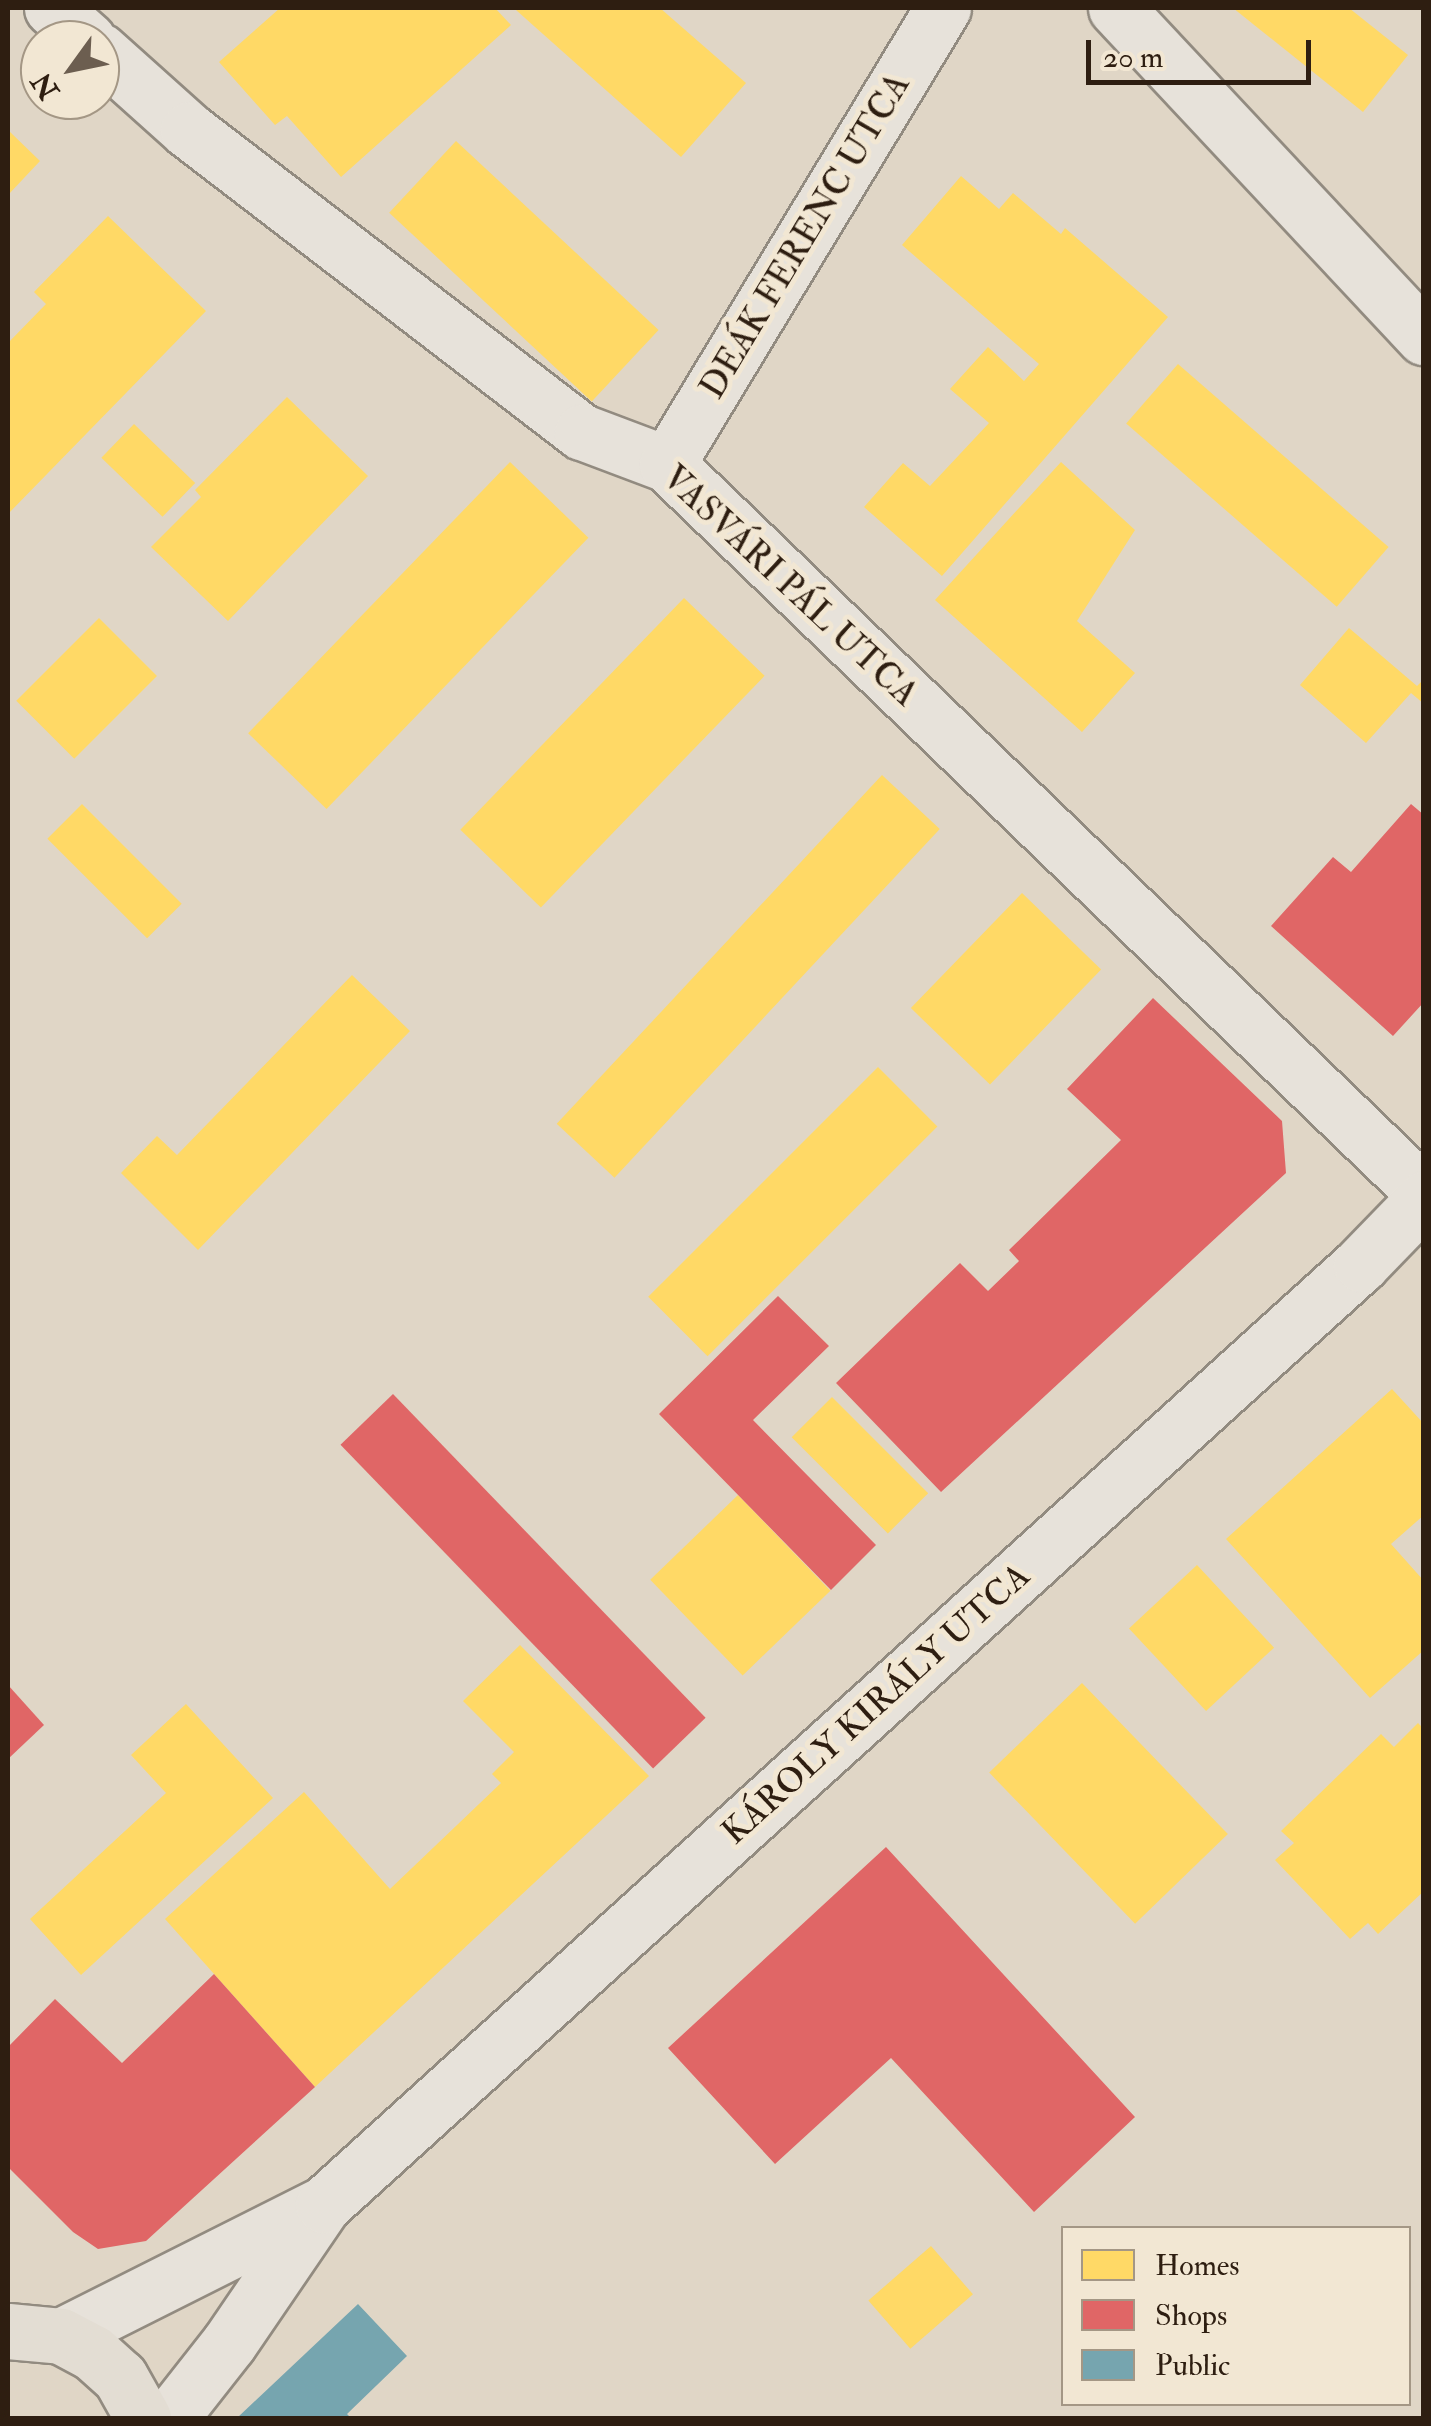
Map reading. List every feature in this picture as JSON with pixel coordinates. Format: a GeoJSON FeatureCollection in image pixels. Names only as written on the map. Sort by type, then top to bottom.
{"type":"FeatureCollection","features":[{"type":"Feature","properties":{"kind":"main road"},"geometry":{"type":"LineString","coordinates":[[8,2331],[62,2336],[93,2353],[120,2377],[143,2418]]}},
{"type":"Feature","properties":{"kind":"street","name":"DEÁK FERENC UTCA"},"geometry":{"type":"LineString","coordinates":[[667,464],[942,8]]}},
{"type":"Feature","properties":{"kind":"street"},"geometry":{"type":"LineString","coordinates":[[1116,8],[1424,337]]}},
{"type":"Feature","properties":{"kind":"street","name":"VASVÁRI PÁL UTCA"},"geometry":{"type":"LineString","coordinates":[[120,68],[188,130],[582,432],[667,464],[1424,1196]]}},
{"type":"Feature","properties":{"kind":"street","name":"KÁROLY KIRÁLY UTCA"},"geometry":{"type":"LineString","coordinates":[[170,2418],[229,2343],[323,2205],[1362,1264],[1424,1196]]}},
{"type":"Feature","properties":{"kind":"street","name":"KÁROLY KIRÁLY UTCA"},"geometry":{"type":"LineString","coordinates":[[62,2336],[323,2205]]}},
{"type":"Feature","properties":{"kind":"building: Homes"},"geometry":{"type":"Polygon","coordinates":[[[280,8],[495,8],[511,25],[341,177],[287,116],[275,125],[219,62],[280,8]]]}},
{"type":"Feature","properties":{"kind":"building: Homes"},"geometry":{"type":"Polygon","coordinates":[[[660,8],[746,83],[681,157],[516,10],[660,8]]]}},
{"type":"Feature","properties":{"kind":"building: Homes"},"geometry":{"type":"Polygon","coordinates":[[[1233,8],[1349,8],[1408,55],[1363,112],[1233,8]]]}},
{"type":"Feature","properties":{"kind":"building: Homes"},"geometry":{"type":"Polygon","coordinates":[[[8,130],[40,161],[8,195],[8,130]]]}},
{"type":"Feature","properties":{"kind":"building: Homes"},"geometry":{"type":"Polygon","coordinates":[[[456,141],[659,330],[592,402],[389,213],[456,141]]]}},
{"type":"Feature","properties":{"kind":"building: Homes"},"geometry":{"type":"Polygon","coordinates":[[[961,176],[999,209],[1013,193],[1061,234],[1065,228],[1168,317],[942,576],[864,507],[903,463],[930,486],[989,423],[950,389],[988,347],[1024,381],[1039,364],[902,245],[961,176]]]}},
{"type":"Feature","properties":{"kind":"building: Homes"},"geometry":{"type":"Polygon","coordinates":[[[108,216],[206,311],[8,514],[8,343],[46,304],[34,292],[108,216]]]}},
{"type":"Feature","properties":{"kind":"building: Homes"},"geometry":{"type":"Polygon","coordinates":[[[1178,364],[1389,547],[1337,607],[1126,424],[1178,364]]]}},
{"type":"Feature","properties":{"kind":"building: Homes"},"geometry":{"type":"Polygon","coordinates":[[[287,397],[368,476],[228,621],[151,547],[201,497],[195,490],[287,397]]]}},
{"type":"Feature","properties":{"kind":"building: Homes"},"geometry":{"type":"Polygon","coordinates":[[[134,424],[195,483],[162,517],[101,458],[134,424]]]}},
{"type":"Feature","properties":{"kind":"building: Homes"},"geometry":{"type":"Polygon","coordinates":[[[510,462],[588,538],[327,809],[248,733],[510,462]]]}},
{"type":"Feature","properties":{"kind":"building: Homes"},"geometry":{"type":"Polygon","coordinates":[[[1061,462],[1135,530],[1077,621],[1135,673],[1082,732],[935,600],[1061,462]]]}},
{"type":"Feature","properties":{"kind":"building: Homes"},"geometry":{"type":"Polygon","coordinates":[[[684,598],[765,676],[541,907],[460,830],[684,598]]]}},
{"type":"Feature","properties":{"kind":"building: Homes"},"geometry":{"type":"Polygon","coordinates":[[[99,618],[157,676],[74,759],[16,701],[99,618]]]}},
{"type":"Feature","properties":{"kind":"building: Homes"},"geometry":{"type":"Polygon","coordinates":[[[1349,628],[1417,686],[1424,679],[1424,704],[1411,693],[1366,743],[1300,685],[1349,628]]]}},
{"type":"Feature","properties":{"kind":"building: Homes"},"geometry":{"type":"Polygon","coordinates":[[[882,775],[940,829],[614,1178],[557,1124],[882,775]]]}},
{"type":"Feature","properties":{"kind":"building: Homes"},"geometry":{"type":"Polygon","coordinates":[[[82,804],[182,904],[147,938],[47,839],[82,804]]]}},
{"type":"Feature","properties":{"kind":"building: Homes"},"geometry":{"type":"Polygon","coordinates":[[[1022,893],[1101,969],[990,1085],[911,1008],[1022,893]]]}},
{"type":"Feature","properties":{"kind":"building: Homes"},"geometry":{"type":"Polygon","coordinates":[[[352,975],[410,1031],[198,1250],[121,1173],[157,1136],[177,1155],[352,975]]]}},
{"type":"Feature","properties":{"kind":"building: Homes"},"geometry":{"type":"Polygon","coordinates":[[[878,1067],[937,1126],[708,1356],[648,1297],[878,1067]]]}},
{"type":"Feature","properties":{"kind":"building: Homes"},"geometry":{"type":"Polygon","coordinates":[[[1392,1389],[1424,1424],[1424,1515],[1391,1544],[1424,1581],[1424,1650],[1370,1698],[1226,1539],[1392,1389]]]}},
{"type":"Feature","properties":{"kind":"building: Homes"},"geometry":{"type":"Polygon","coordinates":[[[832,1397],[928,1493],[888,1533],[792,1437],[832,1397]]]}},
{"type":"Feature","properties":{"kind":"building: Homes"},"geometry":{"type":"Polygon","coordinates":[[[738,1495],[830,1591],[743,1675],[650,1580],[738,1495]]]}},
{"type":"Feature","properties":{"kind":"building: Homes"},"geometry":{"type":"Polygon","coordinates":[[[1197,1565],[1274,1648],[1206,1711],[1129,1628],[1197,1565]]]}},
{"type":"Feature","properties":{"kind":"building: Homes"},"geometry":{"type":"Polygon","coordinates":[[[520,1645],[649,1776],[315,2087],[165,1919],[304,1792],[390,1889],[501,1783],[492,1774],[514,1752],[463,1701],[520,1645]]]}},
{"type":"Feature","properties":{"kind":"building: Homes"},"geometry":{"type":"Polygon","coordinates":[[[1082,1683],[1228,1834],[1135,1924],[989,1773],[1082,1683]]]}},
{"type":"Feature","properties":{"kind":"building: Homes"},"geometry":{"type":"Polygon","coordinates":[[[186,1704],[273,1798],[81,1975],[30,1919],[166,1793],[131,1755],[186,1704]]]}},
{"type":"Feature","properties":{"kind":"building: Homes"},"geometry":{"type":"Polygon","coordinates":[[[1418,1723],[1424,1729],[1424,1891],[1378,1934],[1368,1923],[1350,1939],[1275,1860],[1294,1843],[1281,1831],[1381,1734],[1394,1747],[1418,1723]]]}},
{"type":"Feature","properties":{"kind":"building: Homes"},"geometry":{"type":"Polygon","coordinates":[[[931,2246],[973,2294],[910,2349],[868,2300],[931,2246]]]}},
{"type":"Feature","properties":{"kind":"building: Shops"},"geometry":{"type":"Polygon","coordinates":[[[1411,804],[1424,815],[1424,1002],[1393,1036],[1271,926],[1333,857],[1351,872],[1411,804]]]}},
{"type":"Feature","properties":{"kind":"building: Shops"},"geometry":{"type":"Polygon","coordinates":[[[1153,998],[1282,1121],[1286,1173],[941,1492],[836,1383],[960,1263],[988,1291],[1019,1261],[1009,1250],[1121,1140],[1067,1089],[1153,998]]]}},
{"type":"Feature","properties":{"kind":"building: Shops"},"geometry":{"type":"Polygon","coordinates":[[[778,1296],[829,1346],[753,1420],[876,1545],[831,1590],[659,1414],[778,1296]]]}},
{"type":"Feature","properties":{"kind":"building: Shops"},"geometry":{"type":"Polygon","coordinates":[[[393,1394],[706,1718],[653,1768],[340,1445],[393,1394]]]}},
{"type":"Feature","properties":{"kind":"building: Shops"},"geometry":{"type":"Polygon","coordinates":[[[8,1685],[44,1725],[8,1759],[8,1685]]]}},
{"type":"Feature","properties":{"kind":"building: Shops"},"geometry":{"type":"Polygon","coordinates":[[[886,1847],[1135,2117],[1034,2212],[891,2058],[775,2164],[668,2048],[886,1847]]]}},
{"type":"Feature","properties":{"kind":"building: Shops"},"geometry":{"type":"Polygon","coordinates":[[[214,1974],[315,2087],[146,2241],[98,2249],[73,2232],[8,2167],[8,2047],[55,1999],[122,2063],[214,1974]]]}},
{"type":"Feature","properties":{"kind":"building: Public"},"geometry":{"type":"Polygon","coordinates":[[[358,2304],[407,2356],[347,2414],[351,2418],[237,2418],[358,2304]]]}}]}
